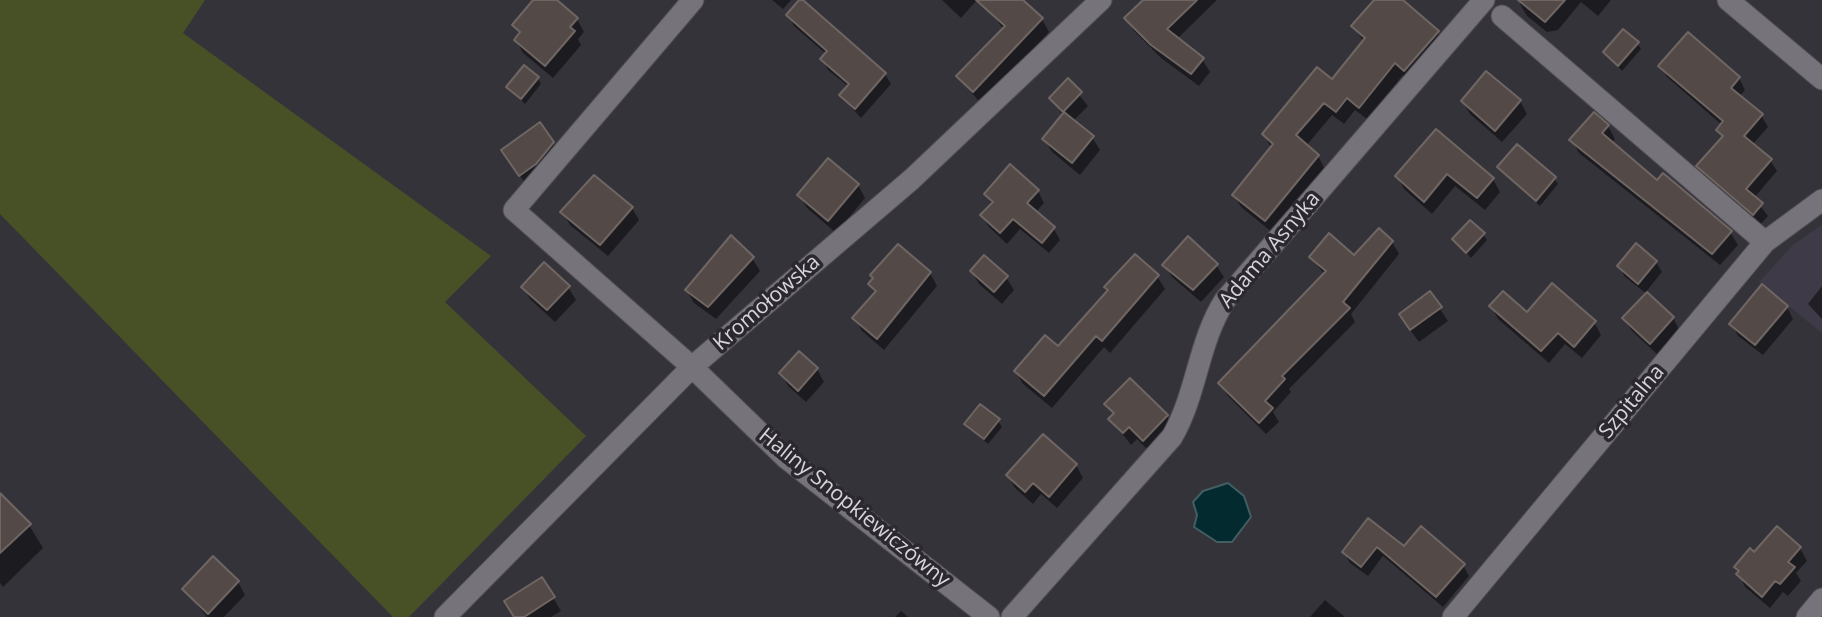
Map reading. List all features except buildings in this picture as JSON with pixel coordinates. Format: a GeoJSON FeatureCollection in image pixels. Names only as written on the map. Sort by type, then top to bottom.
{"type":"FeatureCollection","features":[{"type":"Feature","properties":{"kind":"street","name":"Haliny Snopkiewiczówny"},"geometry":{"type":"LineString","coordinates":[[694,0],[514,210],[692,367],[786,458],[989,617]]}},
{"type":"Feature","properties":{"kind":"street","name":"Kromołowska"},"geometry":{"type":"LineString","coordinates":[[445,617],[692,367],[912,179],[1101,0]]}},
{"type":"Feature","properties":{"kind":"street","name":"Adama Asnyka"},"geometry":{"type":"LineString","coordinates":[[1012,617],[1172,437],[1187,404],[1211,326],[1226,300],[1484,0]]}},
{"type":"Feature","properties":{"kind":"street"},"geometry":{"type":"LineString","coordinates":[[1728,0],[1822,79]]}},
{"type":"Feature","properties":{"kind":"street"},"geometry":{"type":"LineString","coordinates":[[1502,16],[1765,242]]}},
{"type":"Feature","properties":{"kind":"street","name":"Szpitalna"},"geometry":{"type":"LineString","coordinates":[[1453,617],[1765,242],[1822,200]]}},
{"type":"Feature","properties":{"kind":"street"},"geometry":{"type":"LineString","coordinates":[[1807,617],[1822,599]]}},
{"type":"Feature","properties":{"kind":"shaded area"},"geometry":{"type":"Polygon","coordinates":[[[1822,225],[1822,333],[1759,282],[1793,245],[1822,225]]]}},
{"type":"Feature","properties":{"kind":"green space"},"geometry":{"type":"Polygon","coordinates":[[[0,0],[205,0],[183,33],[491,256],[445,302],[586,436],[409,617],[393,617],[0,214],[0,0]]]}},
{"type":"Feature","properties":{"kind":"water"},"geometry":{"type":"Polygon","coordinates":[[[1228,483],[1244,496],[1251,517],[1232,542],[1217,542],[1194,527],[1197,515],[1193,502],[1203,491],[1228,483]]]}}]}
